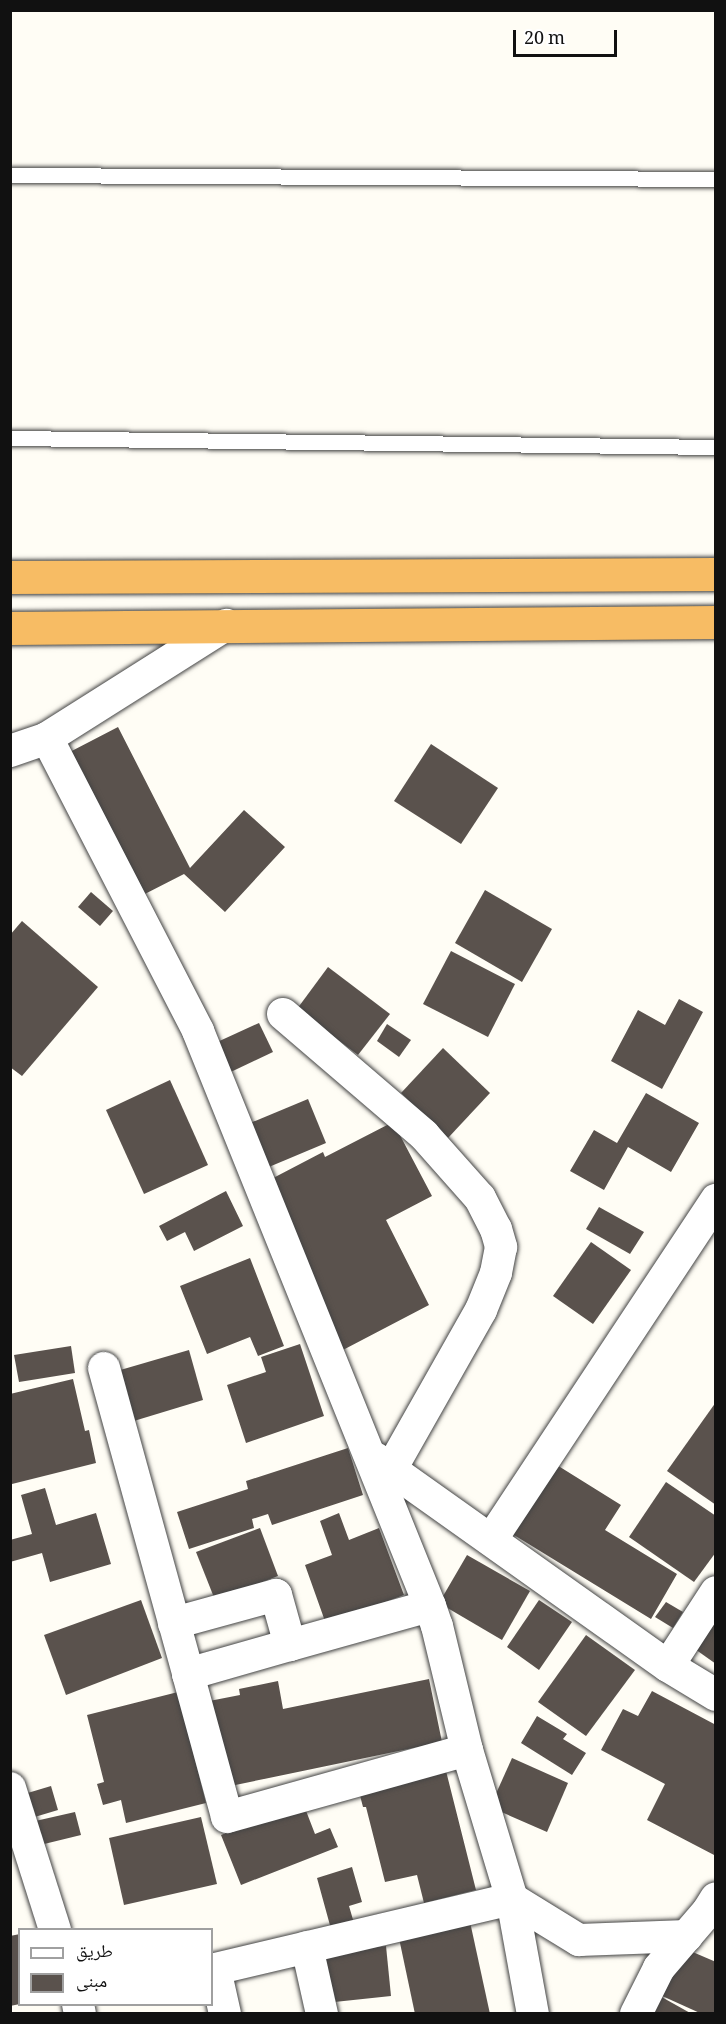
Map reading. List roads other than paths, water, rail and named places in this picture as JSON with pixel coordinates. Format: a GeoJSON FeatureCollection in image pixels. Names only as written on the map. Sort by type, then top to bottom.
{"type":"FeatureCollection","features":[{"type":"Feature","properties":{"kind":"highway"},"geometry":{"type":"LineString","coordinates":[[10,577],[716,574]]}},
{"type":"Feature","properties":{"kind":"highway"},"geometry":{"type":"LineString","coordinates":[[10,628],[226,624],[716,622]]}},
{"type":"Feature","properties":{"kind":"street"},"geometry":{"type":"LineString","coordinates":[[10,751],[47,738],[226,624]]}},
{"type":"Feature","properties":{"kind":"street"},"geometry":{"type":"LineString","coordinates":[[47,738],[198,1031],[379,1461],[437,1626],[467,1750],[512,1899],[533,2013]]}},
{"type":"Feature","properties":{"kind":"street"},"geometry":{"type":"LineString","coordinates":[[283,1014],[424,1135],[480,1198],[496,1229],[501,1247],[496,1273],[481,1310],[379,1461]]}},
{"type":"Feature","properties":{"kind":"street"},"geometry":{"type":"LineString","coordinates":[[490,1540],[716,1200]]}},
{"type":"Feature","properties":{"kind":"street"},"geometry":{"type":"LineString","coordinates":[[104,1368],[227,1817],[467,1750]]}},
{"type":"Feature","properties":{"kind":"street"},"geometry":{"type":"LineString","coordinates":[[379,1461],[668,1666],[716,1695]]}},
{"type":"Feature","properties":{"kind":"street"},"geometry":{"type":"LineString","coordinates":[[668,1666],[716,1592]]}},
{"type":"Feature","properties":{"kind":"street"},"geometry":{"type":"LineString","coordinates":[[174,1623],[276,1595],[290,1645]]}},
{"type":"Feature","properties":{"kind":"street"},"geometry":{"type":"LineString","coordinates":[[188,1674],[430,1606]]}},
{"type":"Feature","properties":{"kind":"street"},"geometry":{"type":"LineString","coordinates":[[10,1788],[55,1928]]}},
{"type":"Feature","properties":{"kind":"street"},"geometry":{"type":"LineString","coordinates":[[636,2013],[659,1968],[708,1911],[716,1898]]}},
{"type":"Feature","properties":{"kind":"street"},"geometry":{"type":"LineString","coordinates":[[225,2013],[215,1969],[512,1899],[579,1940],[687,1936]]}},
{"type":"Feature","properties":{"kind":"street"},"geometry":{"type":"LineString","coordinates":[[307,1947],[322,2013]]}},
{"type":"Feature","properties":{"kind":"lane"},"geometry":{"type":"LineString","coordinates":[[10,175],[716,179]]}},
{"type":"Feature","properties":{"kind":"lane"},"geometry":{"type":"LineString","coordinates":[[10,438],[716,447]]}}]}
